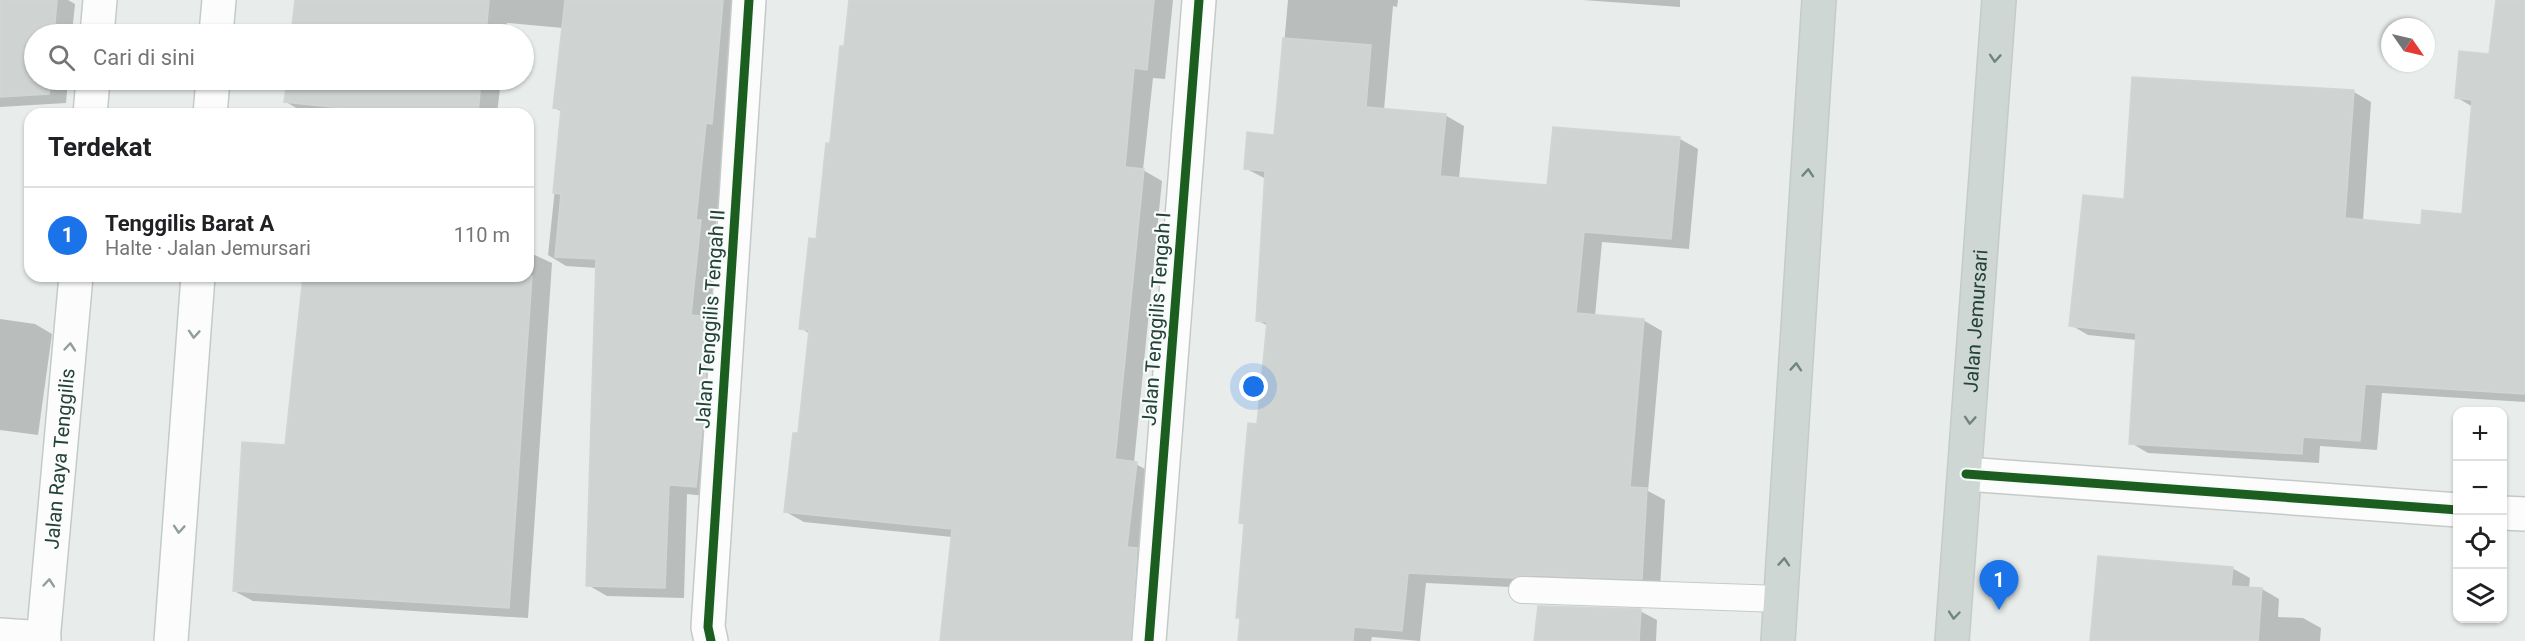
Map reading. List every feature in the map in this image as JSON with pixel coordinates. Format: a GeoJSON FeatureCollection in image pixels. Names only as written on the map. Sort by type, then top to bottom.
{"type":"FeatureCollection","features":[{"type":"Feature","properties":{"kind":"main road"},"geometry":{"type":"LineString","coordinates":[[1778,641],[1819,0]]}},
{"type":"Feature","properties":{"kind":"main road","name":"Jalan Jemursari"},"geometry":{"type":"LineString","coordinates":[[1952,641],[1999,0]]}},
{"type":"Feature","properties":{"kind":"street"},"geometry":{"type":"LineString","coordinates":[[98,24],[100,0]]}},
{"type":"Feature","properties":{"kind":"street"},"geometry":{"type":"LineString","coordinates":[[217,24],[219,0]]}},
{"type":"Feature","properties":{"kind":"street","name":"Jalan Tenggilis Tengah II"},"geometry":{"type":"LineString","coordinates":[[711,641],[708,627],[749,0]]}},
{"type":"Feature","properties":{"kind":"street","name":"Jalan Tenggilis Tengah I"},"geometry":{"type":"LineString","coordinates":[[1149,641],[1199,0]]}},
{"type":"Feature","properties":{"kind":"street"},"geometry":{"type":"LineString","coordinates":[[91,108],[92,90]]}},
{"type":"Feature","properties":{"kind":"street"},"geometry":{"type":"LineString","coordinates":[[211,108],[212,90]]}},
{"type":"Feature","properties":{"kind":"street","name":"Jalan Raya Tenggilis"},"geometry":{"type":"LineString","coordinates":[[43,640],[75,282]]}},
{"type":"Feature","properties":{"kind":"street"},"geometry":{"type":"LineString","coordinates":[[171,641],[198,282]]}},
{"type":"Feature","properties":{"kind":"street"},"geometry":{"type":"LineString","coordinates":[[1966,474],[2453,510]]}},
{"type":"Feature","properties":{"kind":"street"},"geometry":{"type":"LineString","coordinates":[[2507,513],[2525,514]]}},
{"type":"Feature","properties":{"kind":"street"},"geometry":{"type":"LineString","coordinates":[[0,634],[43,640]]}},
{"type":"Feature","properties":{"kind":"lane"},"geometry":{"type":"LineString","coordinates":[[1522,590],[1782,599]]}},
{"type":"Feature","properties":{"kind":"building"},"geometry":{"type":"Polygon","coordinates":[[[0,0],[57,0],[55,24],[24,24],[24,90],[49,90],[49,94],[0,97],[0,0]]]}},
{"type":"Feature","properties":{"kind":"building"},"geometry":{"type":"Polygon","coordinates":[[[295,0],[489,0],[487,24],[292,24],[295,0]]]}},
{"type":"Feature","properties":{"kind":"building"},"geometry":{"type":"Polygon","coordinates":[[[565,0],[723,0],[712,124],[706,123],[696,220],[701,220],[691,315],[709,317],[702,428],[696,487],[669,485],[665,588],[586,586],[596,259],[555,257],[561,194],[553,193],[561,109],[553,108],[565,0]]]}},
{"type":"Feature","properties":{"kind":"building"},"geometry":{"type":"Polygon","coordinates":[[[849,0],[1154,0],[1147,70],[1134,68],[1125,167],[1144,169],[1115,459],[1137,462],[1127,547],[1137,548],[1131,641],[940,641],[952,529],[784,512],[793,433],[798,433],[809,330],[799,329],[809,238],[816,239],[826,143],[830,143],[840,46],[844,46],[849,0]]]}},
{"type":"Feature","properties":{"kind":"building"},"geometry":{"type":"Polygon","coordinates":[[[2496,0],[2525,0],[2525,394],[2365,384],[2360,441],[2303,437],[2302,454],[2129,444],[2136,333],[2069,326],[2083,195],[2124,199],[2132,77],[2354,90],[2345,218],[2421,225],[2422,210],[2462,214],[2472,100],[2455,98],[2459,51],[2489,54],[2496,0]]]}},
{"type":"Feature","properties":{"kind":"building"},"geometry":{"type":"Polygon","coordinates":[[[1283,38],[1371,45],[1366,107],[1446,114],[1440,176],[1547,185],[1553,127],[1680,137],[1671,239],[1584,232],[1576,313],[1644,319],[1630,487],[1647,488],[1642,579],[1523,575],[1513,578],[1408,573],[1402,631],[1354,627],[1353,641],[1238,641],[1240,618],[1236,618],[1244,524],[1239,523],[1248,423],[1257,424],[1267,322],[1256,321],[1265,171],[1244,169],[1247,132],[1274,135],[1283,38]]]}},
{"type":"Feature","properties":{"kind":"building"},"geometry":{"type":"Polygon","coordinates":[[[286,90],[480,90],[479,108],[341,108],[284,102],[286,90]]]}},
{"type":"Feature","properties":{"kind":"building"},"geometry":{"type":"Polygon","coordinates":[[[302,282],[532,282],[509,608],[233,591],[242,442],[285,445],[302,282]]]}},
{"type":"Feature","properties":{"kind":"building"},"geometry":{"type":"Polygon","coordinates":[[[2098,556],[2233,567],[2231,586],[2262,588],[2258,641],[2090,641],[2098,556]]]}},
{"type":"Feature","properties":{"kind":"building"},"geometry":{"type":"Polygon","coordinates":[[[1538,606],[1641,609],[1639,641],[1534,641],[1538,606]]]}},
{"type":"Feature","properties":{"kind":"cycle path"},"geometry":{"type":"LineString","coordinates":[[711,641],[708,627],[749,0]]}},
{"type":"Feature","properties":{"kind":"cycle path"},"geometry":{"type":"LineString","coordinates":[[1149,641],[1199,0]]}},
{"type":"Feature","properties":{"kind":"cycle path"},"geometry":{"type":"LineString","coordinates":[[1966,474],[2453,510]]}},
{"type":"Feature","properties":{"kind":"place","name":"Tenggilis Barat A"},"geometry":{"type":"Point","coordinates":[1999,610]}}]}
